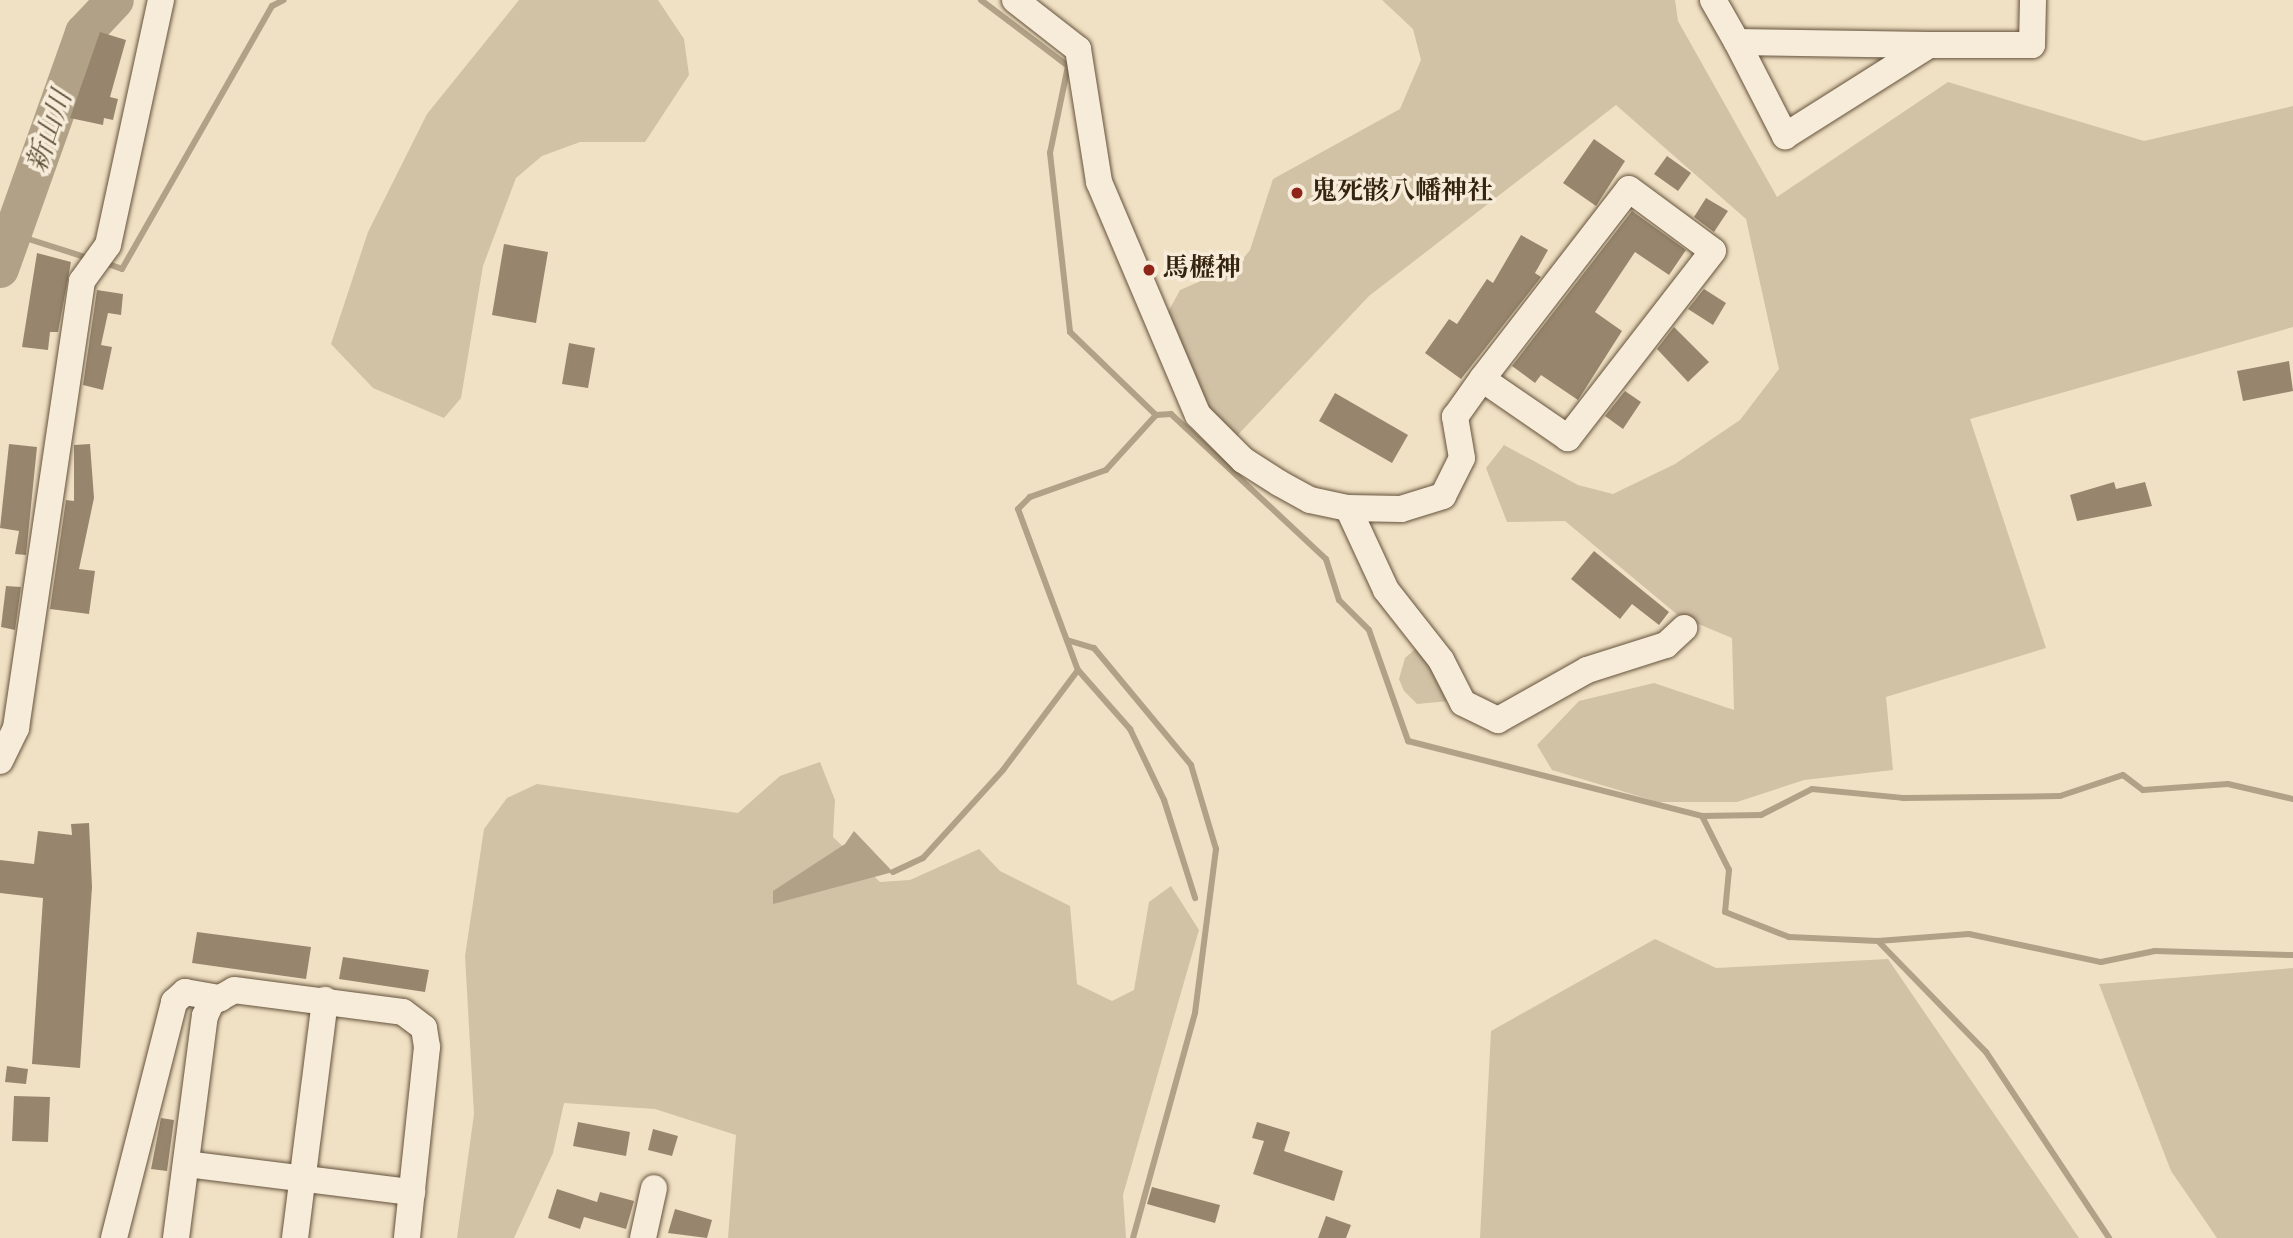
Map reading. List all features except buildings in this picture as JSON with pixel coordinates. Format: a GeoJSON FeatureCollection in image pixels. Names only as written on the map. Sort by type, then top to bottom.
{"type":"FeatureCollection","features":[{"type":"Feature","properties":{"kind":"street"},"geometry":{"type":"LineString","coordinates":[[0,761],[16,728],[82,281],[108,245],[161,0]]}},
{"type":"Feature","properties":{"kind":"street"},"geometry":{"type":"LineString","coordinates":[[1014,0],[1078,49],[1099,182],[1198,415],[1242,460],[1310,500],[1348,508],[1401,509],[1443,496],[1462,458],[1455,417],[1482,379],[1629,189],[1713,251],[1568,438],[1482,379]]}},
{"type":"Feature","properties":{"kind":"street"},"geometry":{"type":"LineString","coordinates":[[1713,0],[1785,136],[1929,45]]}},
{"type":"Feature","properties":{"kind":"street"},"geometry":{"type":"LineString","coordinates":[[1737,42],[2032,45],[2033,0]]}},
{"type":"Feature","properties":{"kind":"street"},"geometry":{"type":"LineString","coordinates":[[1348,508],[1387,590],[1441,660],[1463,703],[1498,720],[1587,670],[1666,645],[1684,628]]}},
{"type":"Feature","properties":{"kind":"street"},"geometry":{"type":"LineString","coordinates":[[176,1238],[205,1016],[220,998],[234,990],[403,1012],[424,1028],[407,1238]]}},
{"type":"Feature","properties":{"kind":"street"},"geometry":{"type":"LineString","coordinates":[[114,1238],[174,1002],[185,992],[220,998]]}},
{"type":"Feature","properties":{"kind":"street"},"geometry":{"type":"LineString","coordinates":[[295,1238],[325,1000]]}},
{"type":"Feature","properties":{"kind":"street"},"geometry":{"type":"LineString","coordinates":[[186,1164],[412,1192]]}},
{"type":"Feature","properties":{"kind":"street"},"geometry":{"type":"LineString","coordinates":[[643,1238],[654,1188]]}},
{"type":"Feature","properties":{"kind":"shaded area"},"geometry":{"type":"Polygon","coordinates":[[[519,0],[658,0],[684,39],[689,75],[645,142],[580,142],[542,156],[516,178],[483,266],[461,398],[444,418],[373,388],[331,344],[368,232],[427,114],[519,0]]]}},
{"type":"Feature","properties":{"kind":"shaded area"},"geometry":{"type":"Polygon","coordinates":[[[1382,0],[1675,0],[1678,21],[1777,197],[1948,82],[2144,141],[2293,106],[2293,327],[1970,419],[2046,648],[1886,697],[1893,770],[1804,780],[1737,802],[1658,802],[1552,770],[1537,745],[1579,701],[1654,683],[1734,710],[1732,638],[1679,616],[1565,521],[1507,522],[1486,468],[1504,445],[1578,485],[1613,494],[1675,464],[1740,420],[1779,369],[1746,219],[1616,105],[1369,296],[1232,441],[1201,401],[1160,327],[1180,290],[1238,265],[1250,250],[1273,179],[1400,109],[1421,60],[1413,29],[1382,0]]]}},
{"type":"Feature","properties":{"kind":"shaded area"},"geometry":{"type":"Polygon","coordinates":[[[1422,643],[1460,700],[1417,704],[1404,691],[1399,679],[1405,658],[1422,643]]]}},
{"type":"Feature","properties":{"kind":"shaded area"},"geometry":{"type":"Polygon","coordinates":[[[820,762],[835,800],[833,837],[880,882],[910,880],[979,849],[1000,871],[1070,906],[1077,984],[1112,1001],[1134,990],[1149,902],[1171,886],[1199,930],[1123,1195],[1126,1238],[728,1238],[736,1135],[655,1109],[564,1103],[553,1153],[514,1238],[457,1238],[474,1114],[465,956],[484,829],[507,798],[537,784],[738,813],[780,776],[820,762]]]}},
{"type":"Feature","properties":{"kind":"shaded area"},"geometry":{"type":"Polygon","coordinates":[[[854,831],[893,872],[773,904],[773,891],[845,844],[854,831]]]}},
{"type":"Feature","properties":{"kind":"shaded area"},"geometry":{"type":"Polygon","coordinates":[[[1655,939],[1716,968],[1888,959],[2079,1238],[1480,1238],[1491,1031],[1655,939]]]}},
{"type":"Feature","properties":{"kind":"shaded area"},"geometry":{"type":"Polygon","coordinates":[[[2293,968],[2293,1238],[2217,1238],[2171,1171],[2099,984],[2293,968]]]}},
{"type":"Feature","properties":{"kind":"waterway","name":"新山川"},"geometry":{"type":"LineString","coordinates":[[0,269],[84,33],[115,0]]}},
{"type":"Feature","properties":{"kind":"waterway"},"geometry":{"type":"LineString","coordinates":[[105,263],[122,269],[272,6],[284,0]]}},
{"type":"Feature","properties":{"kind":"waterway"},"geometry":{"type":"LineString","coordinates":[[981,0],[1068,66],[1050,153],[1070,332],[1156,415],[1171,414],[1326,559],[1339,600],[1369,630],[1408,741],[1702,816],[1761,815],[1812,789],[1903,798],[2060,796],[2123,775],[2143,790],[2228,784],[2293,799]]}},
{"type":"Feature","properties":{"kind":"waterway"},"geometry":{"type":"LineString","coordinates":[[16,235],[91,259]]}},
{"type":"Feature","properties":{"kind":"waterway"},"geometry":{"type":"LineString","coordinates":[[0,241],[4,242]]}},
{"type":"Feature","properties":{"kind":"waterway"},"geometry":{"type":"LineString","coordinates":[[1156,415],[1106,470],[1030,497],[1018,509],[1078,670],[1130,729],[1164,800],[1195,898]]}},
{"type":"Feature","properties":{"kind":"waterway"},"geometry":{"type":"LineString","coordinates":[[1067,640],[1094,648],[1191,765],[1216,849],[1195,1013],[1133,1238]]}},
{"type":"Feature","properties":{"kind":"waterway"},"geometry":{"type":"LineString","coordinates":[[893,872],[923,858],[1003,770],[1078,670]]}},
{"type":"Feature","properties":{"kind":"waterway"},"geometry":{"type":"LineString","coordinates":[[1702,816],[1729,870],[1725,912],[1789,937],[1878,941],[1986,1052],[2109,1238]]}},
{"type":"Feature","properties":{"kind":"waterway"},"geometry":{"type":"LineString","coordinates":[[1878,941],[1969,934],[2101,962],[2155,951],[2293,955]]}},
{"type":"Feature","properties":{"kind":"place","name":"鬼死骸八幡神社"},"geometry":{"type":"Point","coordinates":[1297,193]}},
{"type":"Feature","properties":{"kind":"place","name":"馬櫪神"},"geometry":{"type":"Point","coordinates":[1149,270]}}]}
